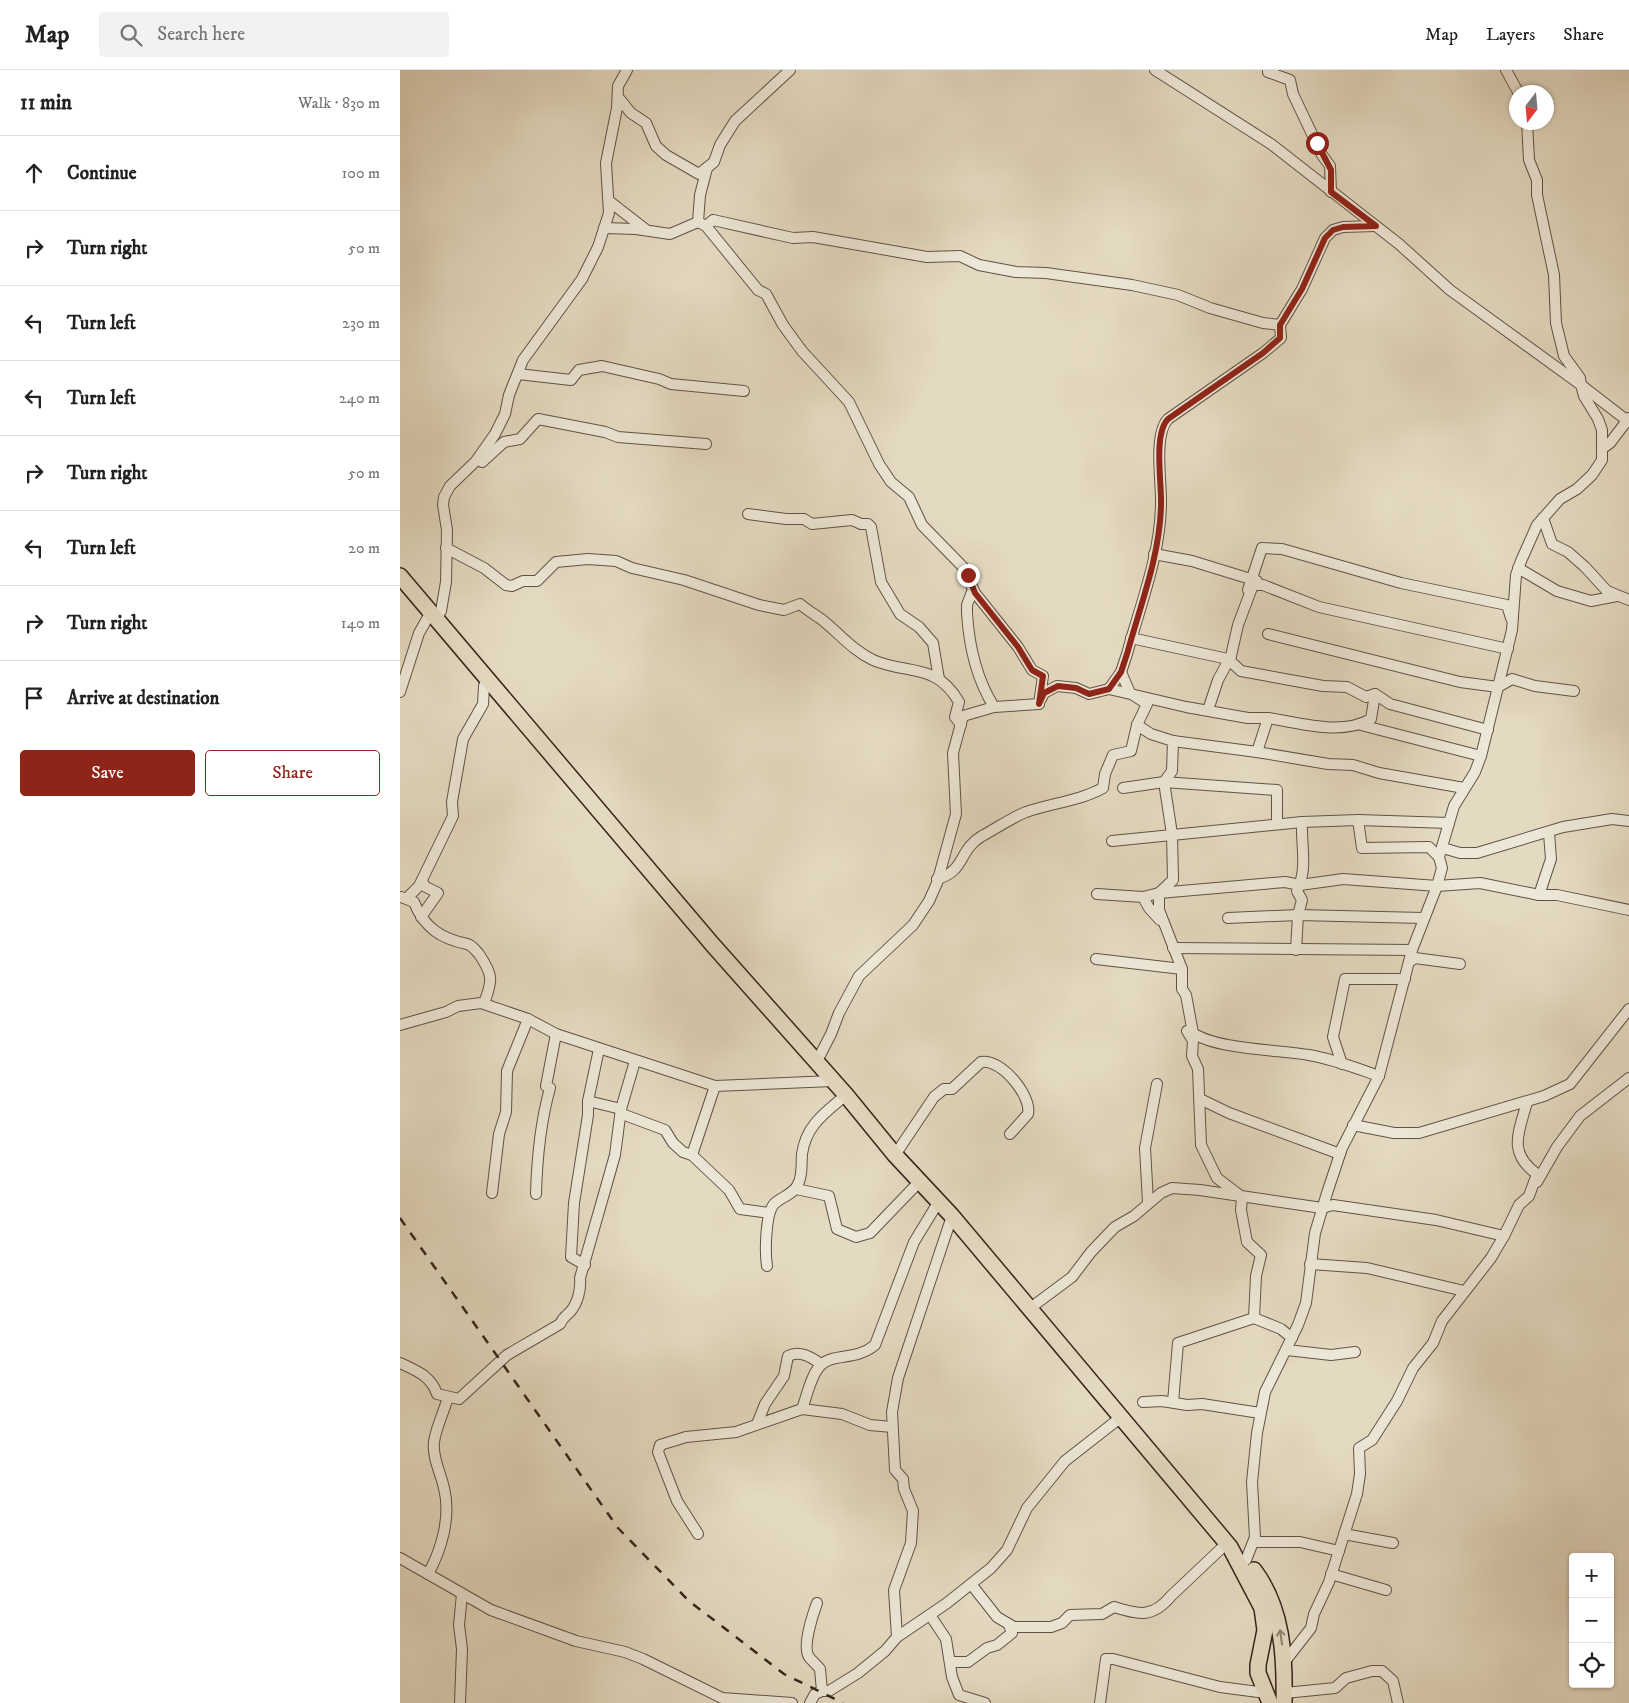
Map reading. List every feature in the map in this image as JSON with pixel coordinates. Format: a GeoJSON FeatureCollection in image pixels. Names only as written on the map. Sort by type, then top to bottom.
{"type":"FeatureCollection","features":[{"type":"Feature","properties":{"kind":"highway"},"geometry":{"type":"LineString","coordinates":[[400,576],[895,1155],[952,1216],[1228,1545],[1249,1580],[1262,1608],[1266,1630],[1258,1673],[1268,1698]]}},
{"type":"Feature","properties":{"kind":"highway"},"geometry":{"type":"LineString","coordinates":[[1228,1545],[1246,1560],[1265,1587],[1273,1604],[1282,1639],[1284,1698]]}},
{"type":"Feature","properties":{"kind":"street"},"geometry":{"type":"LineString","coordinates":[[400,692],[418,633],[444,602],[447,530],[442,505],[444,497],[450,486],[476,462],[495,434],[505,414],[518,374],[537,339],[582,279],[598,247],[609,213],[606,162],[618,97],[618,86],[627,70]]}},
{"type":"Feature","properties":{"kind":"street"},"geometry":{"type":"LineString","coordinates":[[790,70],[734,121],[720,145],[714,162],[703,171],[700,195],[702,224],[758,290],[766,294],[783,325],[802,351],[849,402],[886,475],[909,497],[922,525],[963,568],[973,589],[1018,647],[1032,670],[1043,676],[1039,704]]}},
{"type":"Feature","properties":{"kind":"street"},"geometry":{"type":"LineString","coordinates":[[1155,70],[1270,144],[1376,226],[1450,290],[1628,421],[1610,444],[1602,448]]}},
{"type":"Feature","properties":{"kind":"street"},"geometry":{"type":"LineString","coordinates":[[1268,70],[1268,72],[1290,80],[1292,94],[1331,170],[1331,192]]}},
{"type":"Feature","properties":{"kind":"street"},"geometry":{"type":"LineString","coordinates":[[1506,70],[1514,85]]}},
{"type":"Feature","properties":{"kind":"street"},"geometry":{"type":"LineString","coordinates":[[618,97],[631,113],[646,123],[656,146],[666,155],[703,171]]}},
{"type":"Feature","properties":{"kind":"street"},"geometry":{"type":"LineString","coordinates":[[1246,1560],[1254,1542],[1252,1482],[1264,1392],[1292,1338],[1306,1303],[1315,1233],[1322,1208],[1340,1154],[1379,1076],[1412,950],[1442,868],[1441,852],[1454,806],[1475,772],[1481,756],[1513,624],[1518,568],[1537,525],[1560,499],[1577,489],[1592,476],[1602,460],[1602,430],[1581,385],[1580,378],[1564,356],[1556,323],[1554,275],[1537,195],[1538,180],[1529,160],[1527,130]]}},
{"type":"Feature","properties":{"kind":"street"},"geometry":{"type":"LineString","coordinates":[[609,201],[646,230]]}},
{"type":"Feature","properties":{"kind":"street"},"geometry":{"type":"LineString","coordinates":[[604,228],[646,230],[670,234],[713,220],[793,238],[840,241],[927,257],[960,256],[979,265],[1016,272],[1046,273],[1132,285],[1178,295],[1210,308],[1263,323],[1280,325]]}},
{"type":"Feature","properties":{"kind":"street"},"geometry":{"type":"LineString","coordinates":[[1109,689],[1121,672],[1132,638],[1160,526],[1159,480],[1162,427],[1168,419],[1275,344],[1280,338],[1280,325],[1302,289],[1325,238],[1333,230],[1343,227],[1376,226]]}},
{"type":"Feature","properties":{"kind":"street"},"geometry":{"type":"LineString","coordinates":[[518,374],[571,380],[580,370],[602,366],[660,378],[671,384],[744,391]]}},
{"type":"Feature","properties":{"kind":"street"},"geometry":{"type":"LineString","coordinates":[[464,472],[478,468],[490,453],[504,442],[520,439],[538,418],[605,432],[618,437],[706,444]]}},
{"type":"Feature","properties":{"kind":"street"},"geometry":{"type":"LineString","coordinates":[[748,514],[786,519],[804,519],[812,524],[852,520],[861,524],[868,524],[871,527],[882,582],[900,614],[919,627],[932,644],[939,679]]}},
{"type":"Feature","properties":{"kind":"street"},"geometry":{"type":"LineString","coordinates":[[1543,518],[1552,544],[1568,552],[1607,592],[1629,600]]}},
{"type":"Feature","properties":{"kind":"street"},"geometry":{"type":"LineString","coordinates":[[446,548],[512,586],[523,581],[537,581],[556,562],[588,559],[616,561],[632,568],[684,580],[759,605],[784,610],[800,604],[809,613],[821,618],[854,649],[874,660],[924,671],[939,679],[959,702],[955,717],[961,725]]}},
{"type":"Feature","properties":{"kind":"street"},"geometry":{"type":"LineString","coordinates":[[1208,710],[1218,680],[1228,659],[1262,548],[1282,549],[1401,583],[1507,606],[1513,624]]}},
{"type":"Feature","properties":{"kind":"street"},"geometry":{"type":"LineString","coordinates":[[1154,554],[1192,561],[1276,588]]}},
{"type":"Feature","properties":{"kind":"street"},"geometry":{"type":"LineString","coordinates":[[446,570],[464,557]]}},
{"type":"Feature","properties":{"kind":"street"},"geometry":{"type":"LineString","coordinates":[[1518,568],[1557,591],[1591,601],[1618,596]]}},
{"type":"Feature","properties":{"kind":"street"},"geometry":{"type":"LineString","coordinates":[[1240,620],[1253,585],[1263,585],[1319,606],[1508,649]]}},
{"type":"Feature","properties":{"kind":"street"},"geometry":{"type":"LineString","coordinates":[[973,589],[967,604],[974,666],[982,688],[994,707]]}},
{"type":"Feature","properties":{"kind":"street"},"geometry":{"type":"LineString","coordinates":[[1268,634],[1460,682],[1498,687],[1512,679],[1535,686],[1574,691]]}},
{"type":"Feature","properties":{"kind":"street"},"geometry":{"type":"LineString","coordinates":[[1132,638],[1228,659],[1241,671],[1323,686],[1347,687],[1366,697],[1375,694]]}},
{"type":"Feature","properties":{"kind":"street"},"geometry":{"type":"LineString","coordinates":[[937,879],[949,876],[956,870],[970,845],[1024,813],[1088,796],[1103,788],[1105,774],[1113,755],[1131,751],[1137,725],[1147,704],[1130,693],[1121,672]]}},
{"type":"Feature","properties":{"kind":"street"},"geometry":{"type":"LineString","coordinates":[[403,898],[419,886],[454,816],[452,802],[463,739],[483,704],[484,686],[489,678]]}},
{"type":"Feature","properties":{"kind":"street"},"geometry":{"type":"LineString","coordinates":[[1039,704],[1044,693],[1058,686],[1076,688],[1089,694],[1109,689],[1186,707],[1248,718],[1268,718],[1327,727],[1360,725],[1481,756]]}},
{"type":"Feature","properties":{"kind":"street"},"geometry":{"type":"LineString","coordinates":[[1360,725],[1371,719],[1375,694]]}},
{"type":"Feature","properties":{"kind":"street"},"geometry":{"type":"LineString","coordinates":[[1375,694],[1390,704],[1488,730]]}},
{"type":"Feature","properties":{"kind":"street"},"geometry":{"type":"LineString","coordinates":[[816,1063],[831,1034],[839,1013],[859,976],[914,925],[929,901],[956,814],[953,753],[963,716],[994,707],[1039,704]]}},
{"type":"Feature","properties":{"kind":"street"},"geometry":{"type":"LineString","coordinates":[[1257,752],[1268,718]]}},
{"type":"Feature","properties":{"kind":"street"},"geometry":{"type":"LineString","coordinates":[[1137,725],[1143,730],[1173,741],[1328,764],[1353,765],[1380,773],[1464,788]]}},
{"type":"Feature","properties":{"kind":"street"},"geometry":{"type":"LineString","coordinates":[[1173,741],[1172,772],[1164,782],[1172,834],[1173,880],[1159,893],[1159,910],[1182,969],[1185,1028],[1193,1041],[1192,1056],[1198,1070],[1197,1087],[1200,1099],[1201,1145],[1217,1178],[1242,1197]]}},
{"type":"Feature","properties":{"kind":"street"},"geometry":{"type":"LineString","coordinates":[[1123,788],[1164,782],[1277,790],[1277,823]]}},
{"type":"Feature","properties":{"kind":"street"},"geometry":{"type":"LineString","coordinates":[[1358,820],[1362,848],[1429,847],[1441,852],[1460,853],[1477,853],[1507,842],[1549,833],[1563,827],[1612,819],[1629,821]]}},
{"type":"Feature","properties":{"kind":"street"},"geometry":{"type":"LineString","coordinates":[[1112,841],[1277,823],[1358,820],[1449,823]]}},
{"type":"Feature","properties":{"kind":"street"},"geometry":{"type":"LineString","coordinates":[[1296,950],[1298,915],[1302,900],[1297,892],[1305,865],[1302,822]]}},
{"type":"Feature","properties":{"kind":"street"},"geometry":{"type":"LineString","coordinates":[[1540,896],[1551,859],[1549,833]]}},
{"type":"Feature","properties":{"kind":"street"},"geometry":{"type":"LineString","coordinates":[[1097,894],[1143,897],[1159,893],[1286,882],[1300,885],[1343,879],[1437,886],[1480,883],[1540,896],[1557,894],[1629,910]]}},
{"type":"Feature","properties":{"kind":"street"},"geometry":{"type":"LineString","coordinates":[[421,917],[438,893],[424,886],[422,880]]}},
{"type":"Feature","properties":{"kind":"street"},"geometry":{"type":"LineString","coordinates":[[1143,897],[1149,908],[1167,928]]}},
{"type":"Feature","properties":{"kind":"street"},"geometry":{"type":"LineString","coordinates":[[403,898],[414,902],[421,917],[430,928],[453,942],[467,944],[474,949],[489,968],[490,987],[484,1003]]}},
{"type":"Feature","properties":{"kind":"street"},"geometry":{"type":"LineString","coordinates":[[1228,918],[1298,915],[1423,918]]}},
{"type":"Feature","properties":{"kind":"street"},"geometry":{"type":"LineString","coordinates":[[1173,948],[1412,950]]}},
{"type":"Feature","properties":{"kind":"street"},"geometry":{"type":"LineString","coordinates":[[1409,962],[1415,958],[1460,964]]}},
{"type":"Feature","properties":{"kind":"street"},"geometry":{"type":"LineString","coordinates":[[1096,960],[1182,969]]}},
{"type":"Feature","properties":{"kind":"street"},"geometry":{"type":"LineString","coordinates":[[1342,1064],[1333,1037],[1345,979],[1405,979]]}},
{"type":"Feature","properties":{"kind":"street"},"geometry":{"type":"LineString","coordinates":[[1182,989],[1186,995],[1193,1033],[1200,1038],[1267,1051]]}},
{"type":"Feature","properties":{"kind":"street"},"geometry":{"type":"LineString","coordinates":[[400,1025],[446,1012],[458,1006],[484,1003],[528,1019],[556,1034],[715,1086],[832,1081]]}},
{"type":"Feature","properties":{"kind":"street"},"geometry":{"type":"LineString","coordinates":[[1353,1125],[1394,1133],[1419,1134],[1527,1102],[1570,1084],[1629,1010]]}},
{"type":"Feature","properties":{"kind":"street"},"geometry":{"type":"LineString","coordinates":[[492,1193],[499,1134],[506,1112],[507,1072],[528,1019]]}},
{"type":"Feature","properties":{"kind":"street"},"geometry":{"type":"LineString","coordinates":[[536,1194],[538,1140],[550,1088],[546,1086],[556,1034]]}},
{"type":"Feature","properties":{"kind":"street"},"geometry":{"type":"LineString","coordinates":[[1193,1041],[1311,1056],[1379,1076]]}},
{"type":"Feature","properties":{"kind":"street"},"geometry":{"type":"LineString","coordinates":[[585,1265],[571,1257],[571,1231],[588,1100],[599,1049]]}},
{"type":"Feature","properties":{"kind":"street"},"geometry":{"type":"LineString","coordinates":[[400,1363],[424,1374],[434,1384],[437,1394],[459,1399],[507,1355],[539,1337],[552,1326],[560,1324],[563,1317],[569,1313],[575,1304],[615,1155],[622,1112],[635,1061]]}},
{"type":"Feature","properties":{"kind":"street"},"geometry":{"type":"LineString","coordinates":[[895,1155],[934,1097],[944,1089],[952,1089],[977,1064],[987,1061],[1006,1071],[1028,1102],[1028,1114],[1010,1134]]}},
{"type":"Feature","properties":{"kind":"street"},"geometry":{"type":"LineString","coordinates":[[1284,1664],[1311,1628],[1314,1614],[1339,1551],[1360,1474],[1359,1448],[1372,1440],[1397,1401],[1413,1368],[1433,1343],[1442,1321],[1504,1236],[1518,1205],[1529,1196],[1557,1147],[1580,1116],[1629,1078]]}},
{"type":"Feature","properties":{"kind":"street"},"geometry":{"type":"LineString","coordinates":[[1148,1202],[1145,1148],[1157,1084]]}},
{"type":"Feature","properties":{"kind":"street"},"geometry":{"type":"LineString","coordinates":[[692,1156],[715,1086]]}},
{"type":"Feature","properties":{"kind":"street"},"geometry":{"type":"LineString","coordinates":[[767,1266],[765,1249],[769,1213],[773,1204],[796,1189],[801,1174],[804,1145],[811,1126],[846,1096]]}},
{"type":"Feature","properties":{"kind":"street"},"geometry":{"type":"LineString","coordinates":[[1200,1099],[1340,1154]]}},
{"type":"Feature","properties":{"kind":"street"},"geometry":{"type":"LineString","coordinates":[[588,1100],[665,1130],[669,1139],[683,1152],[692,1156],[729,1190],[740,1208],[769,1213]]}},
{"type":"Feature","properties":{"kind":"street"},"geometry":{"type":"LineString","coordinates":[[1527,1102],[1518,1137],[1519,1156],[1525,1166],[1536,1174],[1529,1196]]}},
{"type":"Feature","properties":{"kind":"street"},"geometry":{"type":"LineString","coordinates":[[796,1189],[829,1196],[837,1229],[856,1237],[870,1233],[920,1181]]}},
{"type":"Feature","properties":{"kind":"street"},"geometry":{"type":"LineString","coordinates":[[1029,1310],[1072,1277],[1109,1233],[1134,1216],[1148,1202],[1172,1188],[1280,1200],[1322,1208],[1333,1205],[1436,1220],[1504,1236]]}},
{"type":"Feature","properties":{"kind":"street"},"geometry":{"type":"LineString","coordinates":[[1242,1197],[1241,1210],[1247,1242],[1261,1255],[1256,1276],[1254,1318]]}},
{"type":"Feature","properties":{"kind":"street"},"geometry":{"type":"LineString","coordinates":[[802,1409],[813,1379],[821,1364],[830,1360],[865,1354],[875,1345],[914,1242],[939,1201]]}},
{"type":"Feature","properties":{"kind":"street"},"geometry":{"type":"LineString","coordinates":[[897,1637],[894,1590],[911,1543],[913,1511],[904,1489],[903,1479],[895,1470],[892,1412],[898,1378],[952,1216]]}},
{"type":"Feature","properties":{"kind":"street"},"geometry":{"type":"LineString","coordinates":[[1310,1264],[1367,1268],[1464,1291]]}},
{"type":"Feature","properties":{"kind":"street"},"geometry":{"type":"LineString","coordinates":[[1172,1402],[1178,1344],[1254,1318],[1281,1329],[1292,1338]]}},
{"type":"Feature","properties":{"kind":"street"},"geometry":{"type":"LineString","coordinates":[[1286,1350],[1331,1355],[1355,1352]]}},
{"type":"Feature","properties":{"kind":"street"},"geometry":{"type":"LineString","coordinates":[[757,1424],[765,1404],[784,1376],[788,1356],[794,1353],[801,1354],[821,1364]]}},
{"type":"Feature","properties":{"kind":"street"},"geometry":{"type":"LineString","coordinates":[[428,1574],[442,1545],[446,1507],[445,1490],[434,1453],[434,1442],[448,1397]]}},
{"type":"Feature","properties":{"kind":"street"},"geometry":{"type":"LineString","coordinates":[[1144,1402],[1172,1402],[1260,1413]]}},
{"type":"Feature","properties":{"kind":"street"},"geometry":{"type":"LineString","coordinates":[[698,1534],[677,1501],[658,1452],[660,1445],[686,1437],[736,1432],[802,1409],[842,1414],[870,1425],[892,1427]]}},
{"type":"Feature","properties":{"kind":"street"},"geometry":{"type":"LineString","coordinates":[[810,1703],[815,1694],[822,1690],[829,1691],[858,1673],[885,1651],[897,1637],[930,1615],[999,1561],[1017,1532],[1027,1508],[1065,1461],[1120,1418]]}},
{"type":"Feature","properties":{"kind":"street"},"geometry":{"type":"LineString","coordinates":[[1344,1534],[1393,1543]]}},
{"type":"Feature","properties":{"kind":"street"},"geometry":{"type":"LineString","coordinates":[[1254,1542],[1300,1542],[1339,1551]]}},
{"type":"Feature","properties":{"kind":"street"},"geometry":{"type":"LineString","coordinates":[[971,1584],[997,1617],[1014,1627],[1051,1626],[1062,1623],[1070,1615],[1102,1614],[1114,1607],[1135,1614],[1154,1612],[1165,1605],[1171,1596],[1228,1545]]}},
{"type":"Feature","properties":{"kind":"street"},"geometry":{"type":"LineString","coordinates":[[400,1558],[491,1610],[567,1638],[605,1649],[625,1652],[643,1659],[708,1691],[717,1701],[791,1703]]}},
{"type":"Feature","properties":{"kind":"street"},"geometry":{"type":"LineString","coordinates":[[1331,1574],[1386,1590]]}},
{"type":"Feature","properties":{"kind":"street"},"geometry":{"type":"LineString","coordinates":[[460,1703],[462,1649],[459,1624],[462,1594]]}},
{"type":"Feature","properties":{"kind":"street"},"geometry":{"type":"LineString","coordinates":[[817,1603],[812,1617],[807,1651],[809,1657],[820,1669],[822,1690]]}},
{"type":"Feature","properties":{"kind":"street"},"geometry":{"type":"LineString","coordinates":[[930,1615],[946,1639],[952,1677],[959,1695],[985,1703]]}},
{"type":"Feature","properties":{"kind":"street"},"geometry":{"type":"LineString","coordinates":[[951,1662],[968,1662],[987,1648],[998,1645],[1012,1633],[1010,1625]]}},
{"type":"Feature","properties":{"kind":"street"},"geometry":{"type":"LineString","coordinates":[[1100,1703],[1106,1659],[1113,1658],[1268,1698]]}},
{"type":"Feature","properties":{"kind":"street"},"geometry":{"type":"LineString","coordinates":[[1284,1698],[1335,1688],[1346,1678],[1372,1672],[1382,1672],[1393,1681],[1398,1703]]}},
{"type":"Feature","properties":{"kind":"railway"},"geometry":{"type":"LineString","coordinates":[[400,1218],[618,1528],[689,1601],[784,1674],[843,1703]]}},
{"type":"Feature","properties":{"kind":"route"},"geometry":{"type":"LineString","coordinates":[[968,575],[975,593],[1018,647],[1032,670],[1043,676],[1039,704],[1044,693],[1058,686],[1076,688],[1089,694],[1109,689],[1121,672],[1127,654],[1150,572],[1160,526],[1161,502],[1159,480],[1162,427],[1168,419],[1275,344],[1280,338],[1280,325],[1302,289],[1325,238],[1333,230],[1364,225],[1376,226],[1331,192],[1330,166],[1322,155],[1317,143]]}}]}
